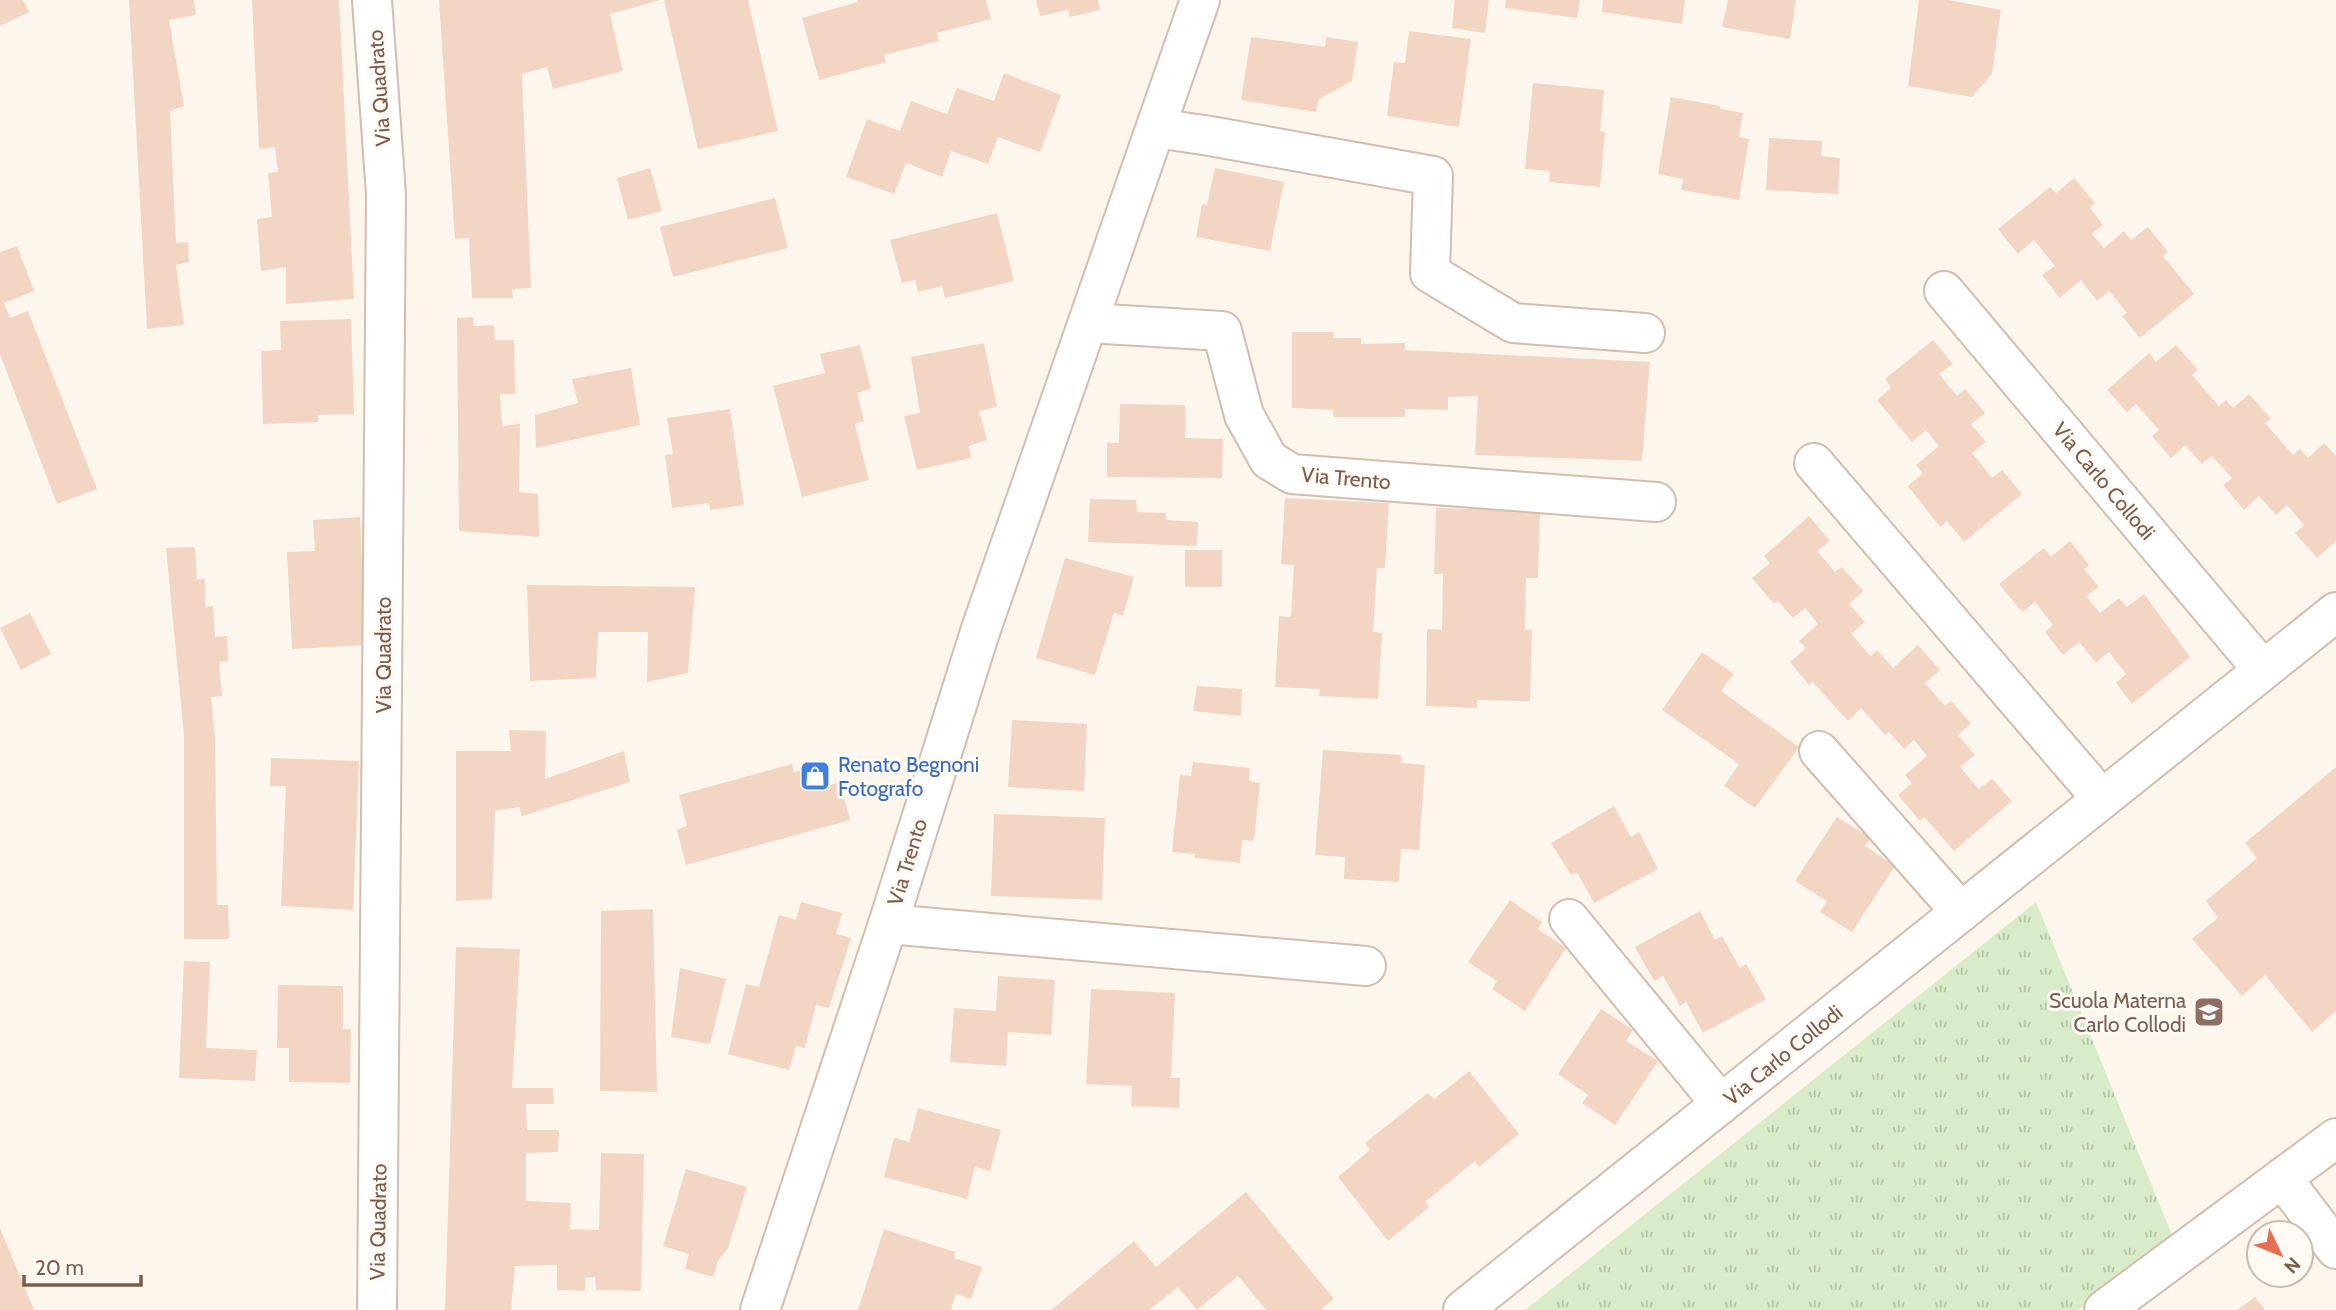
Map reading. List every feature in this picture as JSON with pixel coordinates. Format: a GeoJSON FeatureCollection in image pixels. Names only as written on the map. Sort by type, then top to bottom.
{"type":"FeatureCollection","features":[{"type":"Feature","properties":{"kind":"street","name":"Via Quadrato"},"geometry":{"type":"LineString","coordinates":[[372,0],[386,194],[377,1310]]}},
{"type":"Feature","properties":{"kind":"street","name":"Via Trento"},"geometry":{"type":"LineString","coordinates":[[760,1310],[888,924],[980,632],[1200,0]]}},
{"type":"Feature","properties":{"kind":"street"},"geometry":{"type":"LineString","coordinates":[[1156,128],[1433,176],[1430,273],[1513,323],[1645,334]]}},
{"type":"Feature","properties":{"kind":"street","name":"Via Carlo Collodi"},"geometry":{"type":"LineString","coordinates":[[1944,291],[2263,670]]}},
{"type":"Feature","properties":{"kind":"street","name":"Via Trento"},"geometry":{"type":"LineString","coordinates":[[1088,323],[1222,331],[1244,415],[1269,460],[1292,474],[1657,502]]}},
{"type":"Feature","properties":{"kind":"street"},"geometry":{"type":"LineString","coordinates":[[1814,463],[2102,799]]}},
{"type":"Feature","properties":{"kind":"street","name":"Via Carlo Collodi"},"geometry":{"type":"LineString","coordinates":[[1463,1310],[2336,612]]}},
{"type":"Feature","properties":{"kind":"street"},"geometry":{"type":"LineString","coordinates":[[1819,751],[1961,912]]}},
{"type":"Feature","properties":{"kind":"street"},"geometry":{"type":"LineString","coordinates":[[1569,919],[1721,1104]]}},
{"type":"Feature","properties":{"kind":"street","name":"Via Trento"},"geometry":{"type":"LineString","coordinates":[[888,924],[1366,966]]}},
{"type":"Feature","properties":{"kind":"street"},"geometry":{"type":"LineString","coordinates":[[2104,1310],[2336,1138]]}},
{"type":"Feature","properties":{"kind":"street"},"geometry":{"type":"LineString","coordinates":[[2282,1178],[2336,1249]]}},
{"type":"Feature","properties":{"kind":"green space"},"geometry":{"type":"Polygon","coordinates":[[[2036,902],[2174,1240],[2078,1310],[1525,1310],[2036,902]]]}},
{"type":"Feature","properties":{"kind":"building"},"geometry":{"type":"Polygon","coordinates":[[[0,0],[23,0],[29,12],[0,26],[0,0]]]}},
{"type":"Feature","properties":{"kind":"building"},"geometry":{"type":"Polygon","coordinates":[[[129,0],[194,0],[196,15],[169,20],[184,106],[170,111],[176,243],[188,242],[189,262],[176,265],[184,325],[147,329],[129,0]]]}},
{"type":"Feature","properties":{"kind":"building"},"geometry":{"type":"Polygon","coordinates":[[[252,0],[339,0],[354,299],[286,304],[286,267],[261,271],[257,219],[272,217],[268,173],[278,172],[275,147],[259,149],[252,0]]]}},
{"type":"Feature","properties":{"kind":"building"},"geometry":{"type":"Polygon","coordinates":[[[439,0],[661,0],[610,14],[623,71],[553,89],[547,67],[522,74],[531,288],[512,289],[513,298],[472,298],[469,238],[455,239],[439,0]]]}},
{"type":"Feature","properties":{"kind":"building"},"geometry":{"type":"Polygon","coordinates":[[[664,0],[748,0],[778,131],[698,149],[664,0]]]}},
{"type":"Feature","properties":{"kind":"building"},"geometry":{"type":"Polygon","coordinates":[[[857,0],[986,0],[991,19],[937,33],[939,41],[884,55],[886,62],[819,80],[802,18],[858,2],[857,0]]]}},
{"type":"Feature","properties":{"kind":"building"},"geometry":{"type":"Polygon","coordinates":[[[1036,0],[1098,0],[1100,10],[1070,17],[1068,10],[1040,16],[1036,0]]]}},
{"type":"Feature","properties":{"kind":"building"},"geometry":{"type":"Polygon","coordinates":[[[1455,0],[1489,0],[1485,33],[1452,28],[1455,0]]]}},
{"type":"Feature","properties":{"kind":"building"},"geometry":{"type":"Polygon","coordinates":[[[1506,0],[1580,0],[1577,18],[1505,8],[1506,0]]]}},
{"type":"Feature","properties":{"kind":"building"},"geometry":{"type":"Polygon","coordinates":[[[1603,0],[1685,0],[1682,24],[1602,12],[1603,0]]]}},
{"type":"Feature","properties":{"kind":"building"},"geometry":{"type":"Polygon","coordinates":[[[1728,0],[1796,0],[1790,39],[1722,27],[1728,0]]]}},
{"type":"Feature","properties":{"kind":"building"},"geometry":{"type":"Polygon","coordinates":[[[1919,0],[1948,0],[2001,10],[1992,74],[1972,97],[1908,86],[1919,0]]]}},
{"type":"Feature","properties":{"kind":"building"},"geometry":{"type":"Polygon","coordinates":[[[1409,31],[1471,39],[1459,127],[1387,116],[1394,62],[1405,63],[1409,31]]]}},
{"type":"Feature","properties":{"kind":"building"},"geometry":{"type":"Polygon","coordinates":[[[1251,37],[1325,47],[1326,37],[1358,42],[1352,81],[1319,99],[1316,112],[1241,100],[1251,37]]]}},
{"type":"Feature","properties":{"kind":"building"},"geometry":{"type":"Polygon","coordinates":[[[1004,73],[1061,95],[1040,152],[998,137],[988,164],[951,151],[942,177],[906,163],[894,194],[846,177],[867,119],[900,131],[911,101],[947,114],[957,88],[994,101],[1004,73]]]}},
{"type":"Feature","properties":{"kind":"building"},"geometry":{"type":"Polygon","coordinates":[[[1533,83],[1604,90],[1600,131],[1605,132],[1600,187],[1549,182],[1550,171],[1525,169],[1533,83]]]}},
{"type":"Feature","properties":{"kind":"building"},"geometry":{"type":"Polygon","coordinates":[[[1671,97],[1743,113],[1739,137],[1749,139],[1739,200],[1681,190],[1683,179],[1658,174],[1671,97]]]}},
{"type":"Feature","properties":{"kind":"building"},"geometry":{"type":"Polygon","coordinates":[[[1769,138],[1822,141],[1821,156],[1840,158],[1838,194],[1766,190],[1769,138]]]}},
{"type":"Feature","properties":{"kind":"building"},"geometry":{"type":"Polygon","coordinates":[[[650,168],[662,211],[628,220],[617,178],[650,168]]]}},
{"type":"Feature","properties":{"kind":"building"},"geometry":{"type":"Polygon","coordinates":[[[1215,168],[1284,182],[1270,251],[1196,237],[1202,204],[1207,205],[1215,168]]]}},
{"type":"Feature","properties":{"kind":"building"},"geometry":{"type":"Polygon","coordinates":[[[2074,178],[2095,203],[2090,208],[2103,225],[2092,234],[2104,248],[2124,231],[2131,240],[2148,227],[2168,252],[2163,256],[2194,294],[2140,338],[2122,316],[2127,313],[2109,291],[2097,301],[2081,280],[2060,298],[2042,275],[2055,266],[2034,240],[2018,254],[1998,229],[2050,187],[2056,193],[2074,178]]]}},
{"type":"Feature","properties":{"kind":"building"},"geometry":{"type":"Polygon","coordinates":[[[775,198],[788,248],[673,277],[660,227],[775,198]]]}},
{"type":"Feature","properties":{"kind":"building"},"geometry":{"type":"Polygon","coordinates":[[[997,213],[1014,281],[945,298],[942,286],[918,292],[915,280],[902,283],[890,240],[997,213]]]}},
{"type":"Feature","properties":{"kind":"building"},"geometry":{"type":"Polygon","coordinates":[[[17,246],[34,291],[4,303],[10,318],[28,311],[97,489],[57,504],[0,354],[0,252],[17,246]]]}},
{"type":"Feature","properties":{"kind":"building"},"geometry":{"type":"Polygon","coordinates":[[[473,317],[474,326],[494,325],[495,340],[514,340],[515,394],[500,394],[502,426],[520,424],[519,492],[538,494],[539,537],[459,531],[457,318],[473,317]]]}},
{"type":"Feature","properties":{"kind":"building"},"geometry":{"type":"Polygon","coordinates":[[[351,319],[354,414],[318,415],[318,422],[263,424],[261,351],[281,350],[280,321],[351,319]]]}},
{"type":"Feature","properties":{"kind":"building"},"geometry":{"type":"Polygon","coordinates":[[[1292,332],[1334,332],[1333,338],[1361,338],[1361,344],[1405,343],[1405,350],[1650,362],[1642,461],[1475,455],[1478,396],[1448,397],[1448,410],[1405,409],[1405,417],[1333,417],[1333,410],[1292,408],[1292,332]]]}},
{"type":"Feature","properties":{"kind":"building"},"geometry":{"type":"Polygon","coordinates":[[[1933,340],[1953,364],[1939,374],[1957,396],[1965,389],[1985,413],[1971,424],[1986,442],[1972,453],[1992,478],[2002,470],[2022,494],[1964,542],[1947,521],[1940,527],[1908,486],[1923,473],[1916,465],[1939,446],[1926,430],[1912,442],[1877,400],[1891,388],[1885,379],[1933,340]]]}},
{"type":"Feature","properties":{"kind":"building"},"geometry":{"type":"Polygon","coordinates":[[[984,343],[997,407],[979,411],[987,440],[969,446],[971,458],[917,470],[904,416],[920,413],[911,357],[984,343]]]}},
{"type":"Feature","properties":{"kind":"building"},"geometry":{"type":"Polygon","coordinates":[[[860,345],[871,389],[857,393],[864,421],[855,424],[869,480],[802,497],[773,386],[825,373],[820,354],[860,345]]]}},
{"type":"Feature","properties":{"kind":"building"},"geometry":{"type":"Polygon","coordinates":[[[2176,345],[2198,370],[2192,375],[2219,406],[2226,400],[2233,408],[2249,394],[2271,419],[2265,423],[2293,455],[2300,449],[2308,458],[2324,443],[2336,456],[2336,541],[2317,558],[2295,533],[2304,525],[2287,505],[2276,515],[2259,496],[2244,510],[2223,485],[2232,478],[2212,456],[2202,464],[2185,445],[2171,458],[2152,436],[2159,430],[2136,404],[2127,412],[2107,390],[2149,353],[2156,362],[2176,345]]]}},
{"type":"Feature","properties":{"kind":"building"},"geometry":{"type":"Polygon","coordinates":[[[631,368],[640,425],[536,448],[535,415],[578,403],[572,379],[631,368]]]}},
{"type":"Feature","properties":{"kind":"building"},"geometry":{"type":"Polygon","coordinates":[[[1120,404],[1185,405],[1185,438],[1223,439],[1222,478],[1107,477],[1107,443],[1119,443],[1120,404]]]}},
{"type":"Feature","properties":{"kind":"building"},"geometry":{"type":"Polygon","coordinates":[[[730,409],[744,505],[710,510],[709,503],[672,508],[665,455],[673,454],[667,418],[730,409]]]}},
{"type":"Feature","properties":{"kind":"building"},"geometry":{"type":"Polygon","coordinates":[[[1285,498],[1389,503],[1385,568],[1377,568],[1373,632],[1382,633],[1378,699],[1319,696],[1320,689],[1275,687],[1279,616],[1291,617],[1294,565],[1281,564],[1285,498]]]}},
{"type":"Feature","properties":{"kind":"building"},"geometry":{"type":"Polygon","coordinates":[[[1090,499],[1136,500],[1137,512],[1166,513],[1166,520],[1198,522],[1197,546],[1088,542],[1090,499]]]}},
{"type":"Feature","properties":{"kind":"building"},"geometry":{"type":"Polygon","coordinates":[[[1436,508],[1540,511],[1538,578],[1526,578],[1525,630],[1532,630],[1530,701],[1477,700],[1477,708],[1426,706],[1427,629],[1442,630],[1443,574],[1434,574],[1436,508]]]}},
{"type":"Feature","properties":{"kind":"building"},"geometry":{"type":"Polygon","coordinates":[[[1809,516],[1830,541],[1817,551],[1835,572],[1842,567],[1863,591],[1849,604],[1865,622],[1851,634],[1871,656],[1877,650],[1893,668],[1918,645],[1940,670],[1925,683],[1945,706],[1951,701],[1971,723],[1958,735],[1975,755],[1960,767],[1979,789],[1992,779],[2012,801],[1954,851],[1924,817],[1920,821],[1898,795],[1912,783],[1905,775],[1927,756],[1914,740],[1904,749],[1889,732],[1885,735],[1861,708],[1848,721],[1812,681],[1809,685],[1790,662],[1806,648],[1799,641],[1818,624],[1805,608],[1793,618],[1778,601],[1774,604],[1752,578],[1770,563],[1764,556],[1809,516]]]}},
{"type":"Feature","properties":{"kind":"building"},"geometry":{"type":"Polygon","coordinates":[[[360,517],[366,645],[292,649],[287,552],[315,551],[313,520],[360,517]]]}},
{"type":"Feature","properties":{"kind":"building"},"geometry":{"type":"Polygon","coordinates":[[[2070,541],[2089,565],[2084,569],[2099,587],[2086,596],[2100,613],[2119,598],[2127,607],[2144,594],[2190,657],[2132,704],[2116,683],[2126,674],[2109,652],[2096,663],[2079,642],[2063,655],[2045,632],[2053,625],[2035,602],[2022,612],[1999,584],[2044,548],[2051,557],[2070,541]]]}},
{"type":"Feature","properties":{"kind":"building"},"geometry":{"type":"Polygon","coordinates":[[[195,547],[197,579],[205,579],[205,607],[213,606],[215,637],[227,636],[228,661],[219,662],[222,696],[211,697],[215,736],[217,905],[228,905],[229,939],[184,939],[184,735],[166,548],[195,547]]]}},
{"type":"Feature","properties":{"kind":"building"},"geometry":{"type":"Polygon","coordinates":[[[1185,550],[1222,550],[1222,587],[1185,587],[1185,550]]]}},
{"type":"Feature","properties":{"kind":"building"},"geometry":{"type":"Polygon","coordinates":[[[1065,558],[1134,577],[1123,616],[1114,613],[1095,675],[1036,658],[1065,558]]]}},
{"type":"Feature","properties":{"kind":"building"},"geometry":{"type":"Polygon","coordinates":[[[527,585],[695,587],[688,673],[647,682],[648,632],[598,632],[596,678],[530,681],[527,585]]]}},
{"type":"Feature","properties":{"kind":"building"},"geometry":{"type":"Polygon","coordinates":[[[30,613],[51,654],[21,670],[0,628],[30,613]]]}},
{"type":"Feature","properties":{"kind":"building"},"geometry":{"type":"Polygon","coordinates":[[[1702,652],[1734,674],[1721,691],[1799,747],[1755,808],[1724,786],[1739,764],[1662,710],[1702,652]]]}},
{"type":"Feature","properties":{"kind":"building"},"geometry":{"type":"Polygon","coordinates":[[[1197,686],[1242,689],[1241,716],[1193,711],[1197,686]]]}},
{"type":"Feature","properties":{"kind":"building"},"geometry":{"type":"Polygon","coordinates":[[[1012,720],[1087,724],[1084,791],[1008,787],[1012,720]]]}},
{"type":"Feature","properties":{"kind":"building"},"geometry":{"type":"Polygon","coordinates":[[[509,730],[546,731],[545,779],[624,751],[630,782],[522,816],[519,807],[495,811],[492,899],[456,901],[456,751],[511,751],[509,730]]]}},
{"type":"Feature","properties":{"kind":"building"},"geometry":{"type":"Polygon","coordinates":[[[1323,750],[1401,755],[1401,763],[1425,765],[1419,850],[1401,849],[1399,882],[1344,879],[1345,857],[1315,855],[1323,750]]]}},
{"type":"Feature","properties":{"kind":"building"},"geometry":{"type":"Polygon","coordinates":[[[271,758],[359,761],[353,910],[281,906],[286,786],[270,786],[271,758]]]}},
{"type":"Feature","properties":{"kind":"building"},"geometry":{"type":"Polygon","coordinates":[[[1193,762],[1250,768],[1249,781],[1260,783],[1254,841],[1242,840],[1240,863],[1195,858],[1195,854],[1172,852],[1180,775],[1191,776],[1193,762]]]}},
{"type":"Feature","properties":{"kind":"building"},"geometry":{"type":"Polygon","coordinates":[[[792,764],[794,772],[821,765],[827,786],[840,782],[850,820],[686,865],[677,830],[687,826],[679,795],[792,764]]]}},
{"type":"Feature","properties":{"kind":"building"},"geometry":{"type":"Polygon","coordinates":[[[2336,767],[2336,1011],[2312,1032],[2265,975],[2242,996],[2192,939],[2218,918],[2206,901],[2257,858],[2245,843],[2336,767]]]}},
{"type":"Feature","properties":{"kind":"building"},"geometry":{"type":"Polygon","coordinates":[[[1614,806],[1631,837],[1639,832],[1658,869],[1594,903],[1577,872],[1571,875],[1551,843],[1614,806]]]}},
{"type":"Feature","properties":{"kind":"building"},"geometry":{"type":"Polygon","coordinates":[[[994,814],[1105,818],[1102,900],[991,896],[994,814]]]}},
{"type":"Feature","properties":{"kind":"building"},"geometry":{"type":"Polygon","coordinates":[[[1837,817],[1871,838],[1865,846],[1895,866],[1852,932],[1820,912],[1827,901],[1795,881],[1837,817]]]}},
{"type":"Feature","properties":{"kind":"building"},"geometry":{"type":"Polygon","coordinates":[[[1510,900],[1542,922],[1538,929],[1566,948],[1525,1011],[1492,989],[1497,981],[1468,962],[1510,900]]]}},
{"type":"Feature","properties":{"kind":"building"},"geometry":{"type":"Polygon","coordinates":[[[801,902],[842,913],[836,934],[851,938],[829,1008],[816,1005],[805,1048],[796,1046],[789,1070],[728,1054],[746,984],[759,987],[779,915],[796,920],[801,902]]]}},
{"type":"Feature","properties":{"kind":"building"},"geometry":{"type":"Polygon","coordinates":[[[653,909],[657,1092],[600,1091],[601,911],[653,909]]]}},
{"type":"Feature","properties":{"kind":"building"},"geometry":{"type":"Polygon","coordinates":[[[1700,911],[1715,940],[1722,936],[1740,968],[1746,964],[1766,999],[1703,1033],[1686,1002],[1680,1006],[1663,976],[1654,981],[1635,947],[1700,911]]]}},
{"type":"Feature","properties":{"kind":"building"},"geometry":{"type":"Polygon","coordinates":[[[456,947],[520,949],[512,1088],[553,1088],[554,1104],[526,1104],[527,1130],[559,1130],[558,1152],[526,1153],[526,1201],[571,1203],[570,1229],[599,1230],[601,1153],[644,1154],[641,1291],[596,1290],[595,1277],[585,1278],[585,1291],[557,1290],[557,1265],[515,1266],[511,1310],[445,1310],[456,947]]]}},
{"type":"Feature","properties":{"kind":"building"},"geometry":{"type":"Polygon","coordinates":[[[184,961],[210,962],[206,1048],[257,1050],[255,1081],[179,1078],[184,961]]]}},
{"type":"Feature","properties":{"kind":"building"},"geometry":{"type":"Polygon","coordinates":[[[680,968],[726,979],[710,1044],[671,1037],[680,968]]]}},
{"type":"Feature","properties":{"kind":"building"},"geometry":{"type":"Polygon","coordinates":[[[998,976],[1055,980],[1051,1035],[1008,1032],[1006,1066],[950,1062],[954,1008],[996,1011],[998,976]]]}},
{"type":"Feature","properties":{"kind":"building"},"geometry":{"type":"Polygon","coordinates":[[[278,985],[343,986],[343,1029],[351,1029],[350,1083],[289,1082],[289,1048],[277,1048],[278,985]]]}},
{"type":"Feature","properties":{"kind":"building"},"geometry":{"type":"Polygon","coordinates":[[[1091,989],[1175,993],[1171,1078],[1180,1078],[1179,1108],[1131,1106],[1132,1086],[1086,1084],[1091,989]]]}},
{"type":"Feature","properties":{"kind":"building"},"geometry":{"type":"Polygon","coordinates":[[[1601,1009],[1633,1030],[1626,1041],[1658,1061],[1615,1125],[1582,1103],[1588,1095],[1558,1074],[1601,1009]]]}},
{"type":"Feature","properties":{"kind":"building"},"geometry":{"type":"Polygon","coordinates":[[[1469,1071],[1519,1134],[1479,1167],[1475,1161],[1425,1202],[1429,1207],[1388,1241],[1338,1177],[1370,1150],[1365,1143],[1428,1093],[1434,1099],[1469,1071]]]}},
{"type":"Feature","properties":{"kind":"building"},"geometry":{"type":"Polygon","coordinates":[[[918,1108],[1001,1130],[990,1171],[975,1167],[967,1199],[884,1177],[894,1138],[909,1142],[918,1108]]]}},
{"type":"Feature","properties":{"kind":"building"},"geometry":{"type":"Polygon","coordinates":[[[686,1169],[747,1187],[728,1248],[718,1261],[713,1277],[685,1269],[689,1254],[663,1246],[686,1169]]]}},
{"type":"Feature","properties":{"kind":"building"},"geometry":{"type":"Polygon","coordinates":[[[1246,1192],[1334,1299],[1321,1310],[1266,1310],[1238,1276],[1197,1310],[1178,1287],[1149,1310],[1051,1310],[1134,1241],[1156,1267],[1246,1192]]]}},
{"type":"Feature","properties":{"kind":"building"},"geometry":{"type":"Polygon","coordinates":[[[0,1228],[34,1310],[0,1310],[0,1228]]]}},
{"type":"Feature","properties":{"kind":"building"},"geometry":{"type":"Polygon","coordinates":[[[884,1229],[955,1252],[954,1258],[982,1267],[971,1299],[956,1294],[951,1310],[858,1310],[884,1229]]]}},
{"type":"Feature","properties":{"kind":"building"},"geometry":{"type":"Polygon","coordinates":[[[2255,1297],[2265,1310],[2237,1310],[2255,1297]]]}},
{"type":"Feature","properties":{"kind":"place","name":"Renato Begnoni Fotografo"},"geometry":{"type":"Point","coordinates":[815,776]}},
{"type":"Feature","properties":{"kind":"place","name":"Scuola Materna Carlo Collodi"},"geometry":{"type":"Point","coordinates":[2209,1012]}}]}
